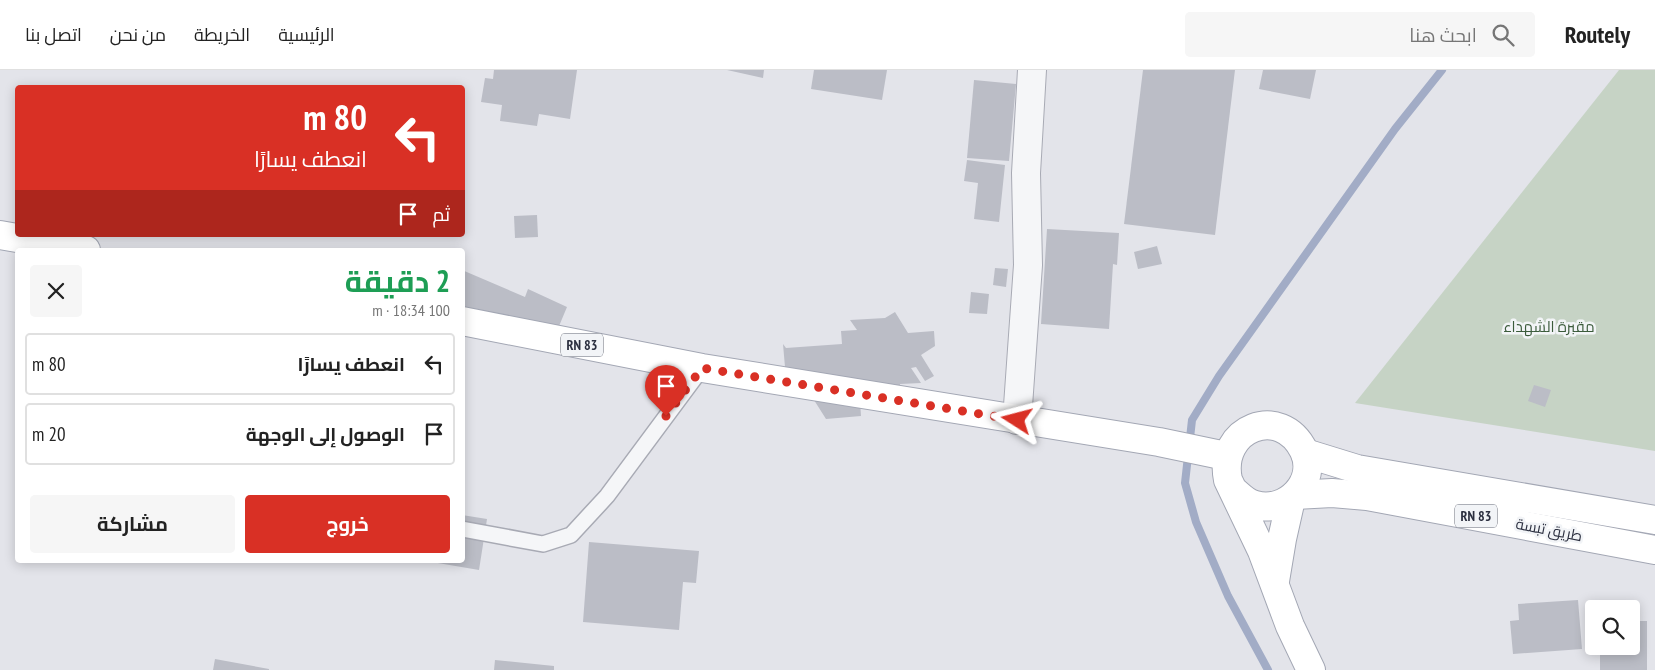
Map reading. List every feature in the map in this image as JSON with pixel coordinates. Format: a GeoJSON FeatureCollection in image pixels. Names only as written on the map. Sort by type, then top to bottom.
{"type":"FeatureCollection","features":[{"type":"Feature","properties":{"kind":"main road"},"geometry":{"type":"LineString","coordinates":[[0,235],[75,248]]}},
{"type":"Feature","properties":{"kind":"main road","name":"RN 83"},"geometry":{"type":"LineString","coordinates":[[465,323],[702,368],[1159,442],[1214,453]]}},
{"type":"Feature","properties":{"kind":"main road"},"geometry":{"type":"LineString","coordinates":[[1233,490],[1242,499],[1254,505],[1267,507],[1280,505],[1293,497],[1304,483],[1307,468],[1305,453],[1298,440],[1286,430],[1272,426],[1257,426],[1214,453],[1225,468],[1228,480],[1275,582],[1290,626],[1311,670]]}},
{"type":"Feature","properties":{"kind":"main road","name":"طريق تبسة"},"geometry":{"type":"LineString","coordinates":[[1305,453],[1339,466],[1655,520]]}},
{"type":"Feature","properties":{"kind":"main road","name":"طريق تبسة"},"geometry":{"type":"LineString","coordinates":[[1293,497],[1332,493],[1367,496],[1655,550]]}},
{"type":"Feature","properties":{"kind":"main road"},"geometry":{"type":"LineString","coordinates":[[1275,582],[1282,539],[1293,497]]}},
{"type":"Feature","properties":{"kind":"street"},"geometry":{"type":"LineString","coordinates":[[1017,420],[1028,265],[1026,172],[1032,70]]}},
{"type":"Feature","properties":{"kind":"lane"},"geometry":{"type":"LineString","coordinates":[[465,530],[543,544],[572,535],[607,496],[702,368]]}},
{"type":"Feature","properties":{"kind":"green space","name":"مقبرة الشهداء"},"geometry":{"type":"Polygon","coordinates":[[[1619,70],[1655,70],[1655,451],[1355,403],[1619,70]]]}},
{"type":"Feature","properties":{"kind":"building"},"geometry":{"type":"Polygon","coordinates":[[[494,70],[577,70],[570,119],[539,114],[537,126],[500,121],[502,105],[481,102],[485,78],[493,79],[494,70]]]}},
{"type":"Feature","properties":{"kind":"building"},"geometry":{"type":"Polygon","coordinates":[[[727,70],[764,70],[763,78],[727,70]]]}},
{"type":"Feature","properties":{"kind":"building"},"geometry":{"type":"Polygon","coordinates":[[[814,70],[887,70],[882,100],[811,89],[814,70]]]}},
{"type":"Feature","properties":{"kind":"building"},"geometry":{"type":"Polygon","coordinates":[[[1143,70],[1235,70],[1215,235],[1124,224],[1143,70]]]}},
{"type":"Feature","properties":{"kind":"building"},"geometry":{"type":"Polygon","coordinates":[[[1263,70],[1316,70],[1310,99],[1259,89],[1263,70]]]}},
{"type":"Feature","properties":{"kind":"building"},"geometry":{"type":"Polygon","coordinates":[[[974,80],[1016,84],[1009,161],[967,158],[974,80]]]}},
{"type":"Feature","properties":{"kind":"building"},"geometry":{"type":"Polygon","coordinates":[[[967,160],[1005,165],[999,222],[974,219],[978,183],[964,181],[967,160]]]}},
{"type":"Feature","properties":{"kind":"building"},"geometry":{"type":"Polygon","coordinates":[[[537,215],[538,237],[515,238],[514,216],[537,215]]]}},
{"type":"Feature","properties":{"kind":"building"},"geometry":{"type":"Polygon","coordinates":[[[1047,229],[1119,233],[1117,265],[1113,264],[1109,329],[1041,324],[1047,229]]]}},
{"type":"Feature","properties":{"kind":"building"},"geometry":{"type":"Polygon","coordinates":[[[1157,246],[1162,264],[1138,269],[1134,252],[1157,246]]]}},
{"type":"Feature","properties":{"kind":"building"},"geometry":{"type":"Polygon","coordinates":[[[995,268],[1008,269],[1006,287],[993,285],[995,268]]]}},
{"type":"Feature","properties":{"kind":"building"},"geometry":{"type":"Polygon","coordinates":[[[465,271],[525,297],[528,289],[567,307],[549,350],[465,313],[465,271]]]}},
{"type":"Feature","properties":{"kind":"building"},"geometry":{"type":"Polygon","coordinates":[[[971,292],[989,294],[987,314],[969,313],[971,292]]]}},
{"type":"Feature","properties":{"kind":"building"},"geometry":{"type":"Polygon","coordinates":[[[895,312],[908,333],[934,331],[935,346],[921,355],[934,376],[925,381],[916,367],[911,368],[921,383],[900,384],[901,395],[860,401],[861,416],[826,419],[814,400],[796,383],[785,367],[783,344],[786,348],[842,344],[841,331],[857,330],[850,320],[885,318],[895,312]]]}},
{"type":"Feature","properties":{"kind":"building"},"geometry":{"type":"Polygon","coordinates":[[[1534,385],[1551,390],[1545,407],[1528,401],[1534,385]]]}},
{"type":"Feature","properties":{"kind":"building"},"geometry":{"type":"Polygon","coordinates":[[[465,515],[487,519],[479,570],[438,563],[465,563],[465,515]]]}},
{"type":"Feature","properties":{"kind":"building"},"geometry":{"type":"Polygon","coordinates":[[[589,542],[699,551],[696,583],[683,582],[679,630],[583,622],[589,542]]]}},
{"type":"Feature","properties":{"kind":"building"},"geometry":{"type":"Polygon","coordinates":[[[1578,600],[1582,649],[1513,654],[1510,621],[1519,620],[1518,604],[1578,600]]]}},
{"type":"Feature","properties":{"kind":"building"},"geometry":{"type":"Polygon","coordinates":[[[1640,621],[1647,621],[1647,670],[1600,670],[1600,655],[1640,655],[1640,621]]]}},
{"type":"Feature","properties":{"kind":"building"},"geometry":{"type":"Polygon","coordinates":[[[215,659],[269,669],[269,670],[213,670],[215,659]]]}},
{"type":"Feature","properties":{"kind":"building"},"geometry":{"type":"Polygon","coordinates":[[[495,660],[554,666],[554,670],[494,670],[495,660]]]}},
{"type":"Feature","properties":{"kind":"waterway"},"geometry":{"type":"LineString","coordinates":[[1268,670],[1228,596],[1196,522],[1185,483],[1192,420],[1219,376],[1395,129],[1442,70]]}},
{"type":"Feature","properties":{"kind":"route"},"geometry":{"type":"LineString","coordinates":[[666,416],[702,368],[1017,420]]}}]}
